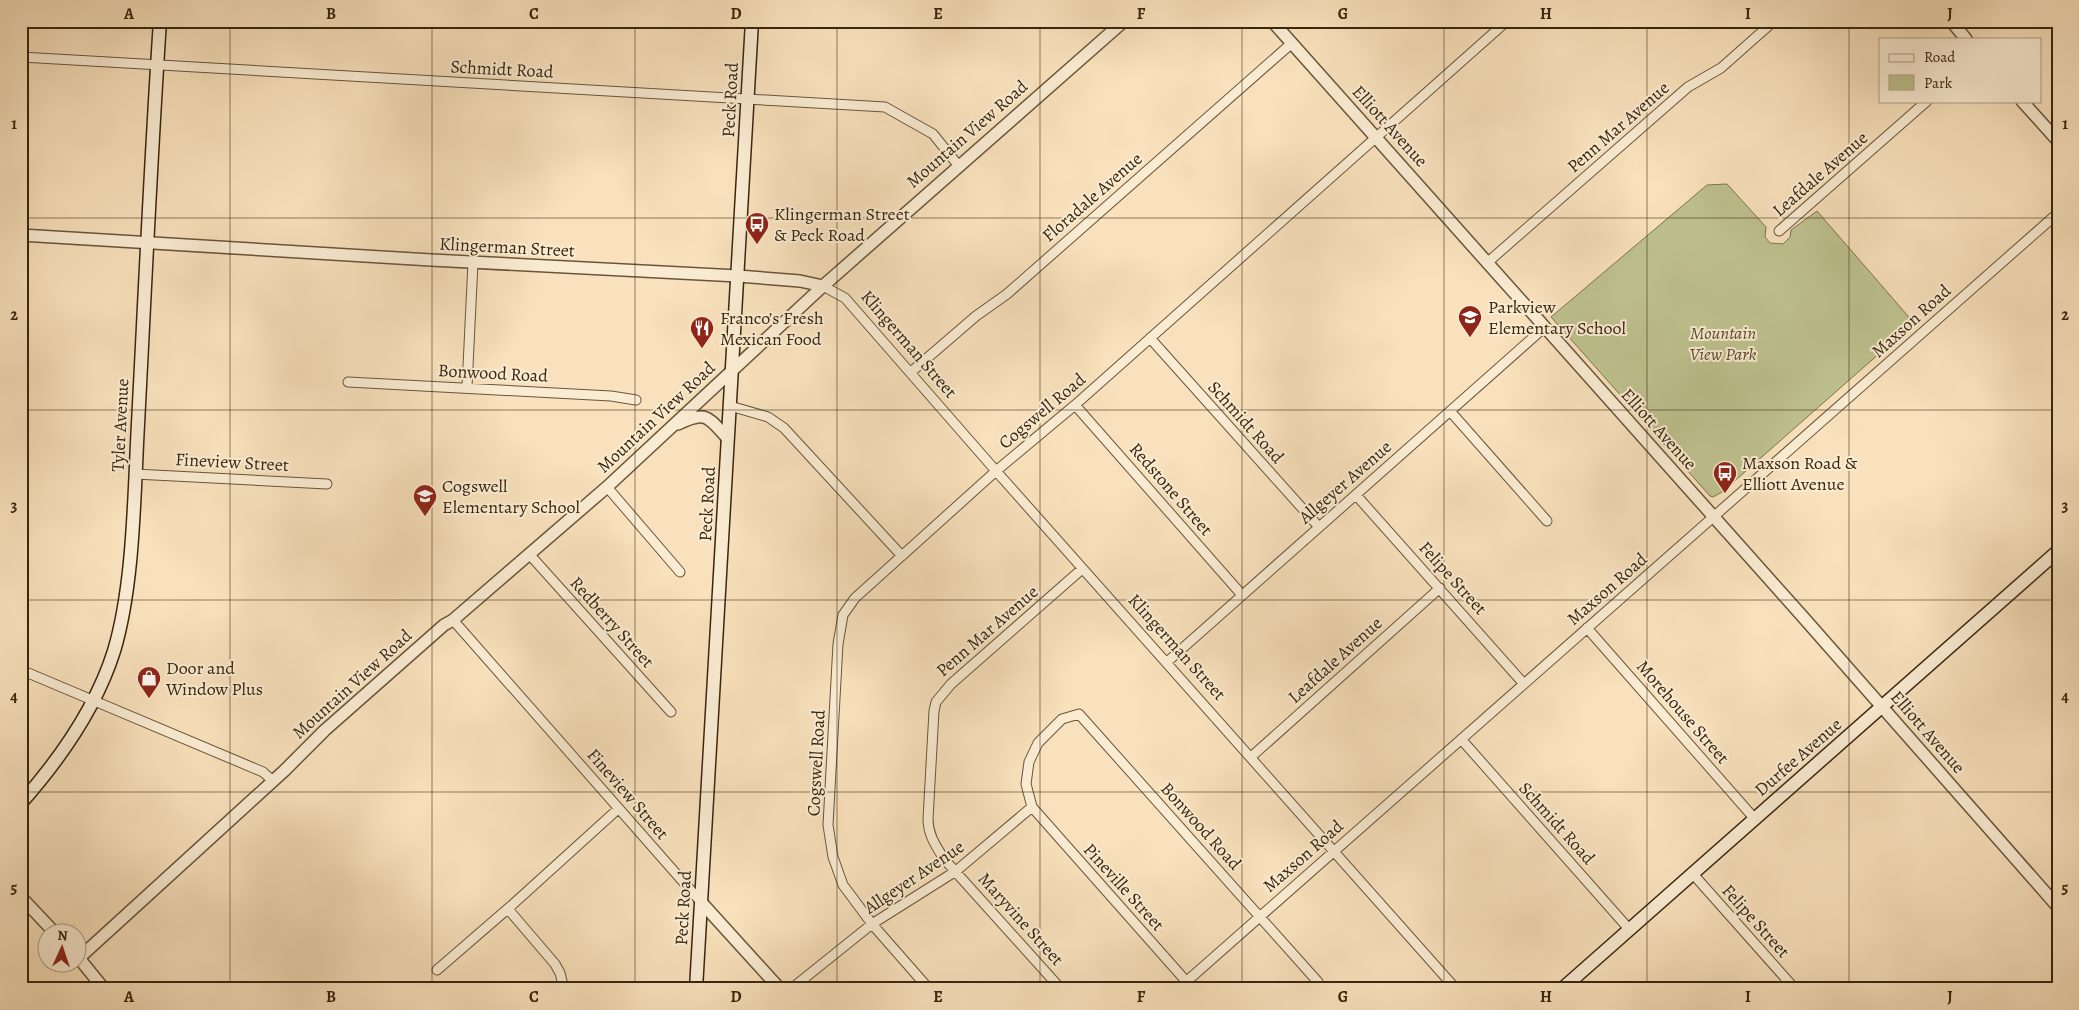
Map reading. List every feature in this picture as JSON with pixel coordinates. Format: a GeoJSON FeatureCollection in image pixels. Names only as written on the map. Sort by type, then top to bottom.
{"type":"FeatureCollection","features":[{"type":"Feature","properties":{"kind":"main road","name":"Tyler Avenue"},"geometry":{"type":"LineString","coordinates":[[21,803],[59,756],[93,702],[114,652],[120,628],[130,554],[160,21]]}},
{"type":"Feature","properties":{"kind":"main road","name":"Peck Road"},"geometry":{"type":"LineString","coordinates":[[696,989],[752,21]]}},
{"type":"Feature","properties":{"kind":"main road","name":"Durfee Avenue"},"geometry":{"type":"LineString","coordinates":[[1562,989],[2058,551]]}},
{"type":"Feature","properties":{"kind":"street","name":"Mountain View Road"},"geometry":{"type":"LineString","coordinates":[[88,948],[273,781],[338,719],[607,487],[822,286],[1124,21]]}},
{"type":"Feature","properties":{"kind":"street","name":"Elliott Avenue"},"geometry":{"type":"LineString","coordinates":[[1272,21],[1488,262],[2058,907]]}},
{"type":"Feature","properties":{"kind":"street","name":"Cogswell Road"},"geometry":{"type":"LineString","coordinates":[[872,924],[843,885],[833,857],[828,826],[838,644],[843,615],[848,606],[996,471],[1075,405],[1507,21]]}},
{"type":"Feature","properties":{"kind":"street","name":"Penn Mar Avenue"},"geometry":{"type":"LineString","coordinates":[[1488,262],[1688,87],[1721,68],[1774,21]]}},
{"type":"Feature","properties":{"kind":"street"},"geometry":{"type":"LineString","coordinates":[[1951,21],[1965,38]]}},
{"type":"Feature","properties":{"kind":"street","name":"Floradale Avenue"},"geometry":{"type":"LineString","coordinates":[[911,372],[976,316],[1007,294],[1292,43]]}},
{"type":"Feature","properties":{"kind":"street","name":"Schmidt Road"},"geometry":{"type":"LineString","coordinates":[[21,57],[885,107],[933,134],[958,165]]}},
{"type":"Feature","properties":{"kind":"street","name":"Leafdale Avenue"},"geometry":{"type":"LineString","coordinates":[[1779,231],[1926,102]]}},
{"type":"Feature","properties":{"kind":"street"},"geometry":{"type":"LineString","coordinates":[[2023,102],[2058,141]]}},
{"type":"Feature","properties":{"kind":"street","name":"Maxson Road"},"geometry":{"type":"LineString","coordinates":[[1178,989],[2058,213]]}},
{"type":"Feature","properties":{"kind":"street","name":"Klingerman Street"},"geometry":{"type":"LineString","coordinates":[[21,235],[738,276],[800,281],[822,286],[845,298],[1082,569],[1167,662],[1456,989]]}},
{"type":"Feature","properties":{"kind":"street"},"geometry":{"type":"LineString","coordinates":[[467,387],[474,262]]}},
{"type":"Feature","properties":{"kind":"street","name":"Allgeyer Avenue"},"geometry":{"type":"LineString","coordinates":[[1167,662],[1545,328]]}},
{"type":"Feature","properties":{"kind":"street","name":"Schmidt Road"},"geometry":{"type":"LineString","coordinates":[[1150,338],[1319,527]]}},
{"type":"Feature","properties":{"kind":"street","name":"Bonwood Road"},"geometry":{"type":"LineString","coordinates":[[348,382],[467,387],[611,396],[636,400]]}},
{"type":"Feature","properties":{"kind":"street","name":"Redstone Street"},"geometry":{"type":"LineString","coordinates":[[1075,405],[1242,595]]}},
{"type":"Feature","properties":{"kind":"street"},"geometry":{"type":"LineString","coordinates":[[730,406],[768,417],[784,428],[902,556]]}},
{"type":"Feature","properties":{"kind":"street"},"geometry":{"type":"LineString","coordinates":[[1450,411],[1547,521]]}},
{"type":"Feature","properties":{"kind":"street"},"geometry":{"type":"LineString","coordinates":[[667,430],[696,416],[702,416],[709,418],[728,439]]}},
{"type":"Feature","properties":{"kind":"street","name":"Fineview Street"},"geometry":{"type":"LineString","coordinates":[[135,474],[327,484]]}},
{"type":"Feature","properties":{"kind":"street"},"geometry":{"type":"LineString","coordinates":[[607,487],[680,572]]}},
{"type":"Feature","properties":{"kind":"street","name":"Felipe Street"},"geometry":{"type":"LineString","coordinates":[[1356,495],[1524,684]]}},
{"type":"Feature","properties":{"kind":"street","name":"Redberry Street"},"geometry":{"type":"LineString","coordinates":[[530,555],[671,712]]}},
{"type":"Feature","properties":{"kind":"street","name":"Penn Mar Avenue"},"geometry":{"type":"LineString","coordinates":[[956,871],[944,859],[928,829],[936,702],[944,690],[1082,569]]}},
{"type":"Feature","properties":{"kind":"street","name":"Leafdale Avenue"},"geometry":{"type":"LineString","coordinates":[[1251,757],[1440,588]]}},
{"type":"Feature","properties":{"kind":"street","name":"Fineview Street"},"geometry":{"type":"LineString","coordinates":[[453,620],[618,809],[780,989]]}},
{"type":"Feature","properties":{"kind":"street","name":"Morehouse Street"},"geometry":{"type":"LineString","coordinates":[[1587,628],[1754,818]]}},
{"type":"Feature","properties":{"kind":"street"},"geometry":{"type":"LineString","coordinates":[[21,670],[93,702],[263,772],[273,781]]}},
{"type":"Feature","properties":{"kind":"street","name":"Bonwood Road"},"geometry":{"type":"LineString","coordinates":[[1032,807],[1026,784],[1030,762],[1038,743],[1062,719],[1079,714],[1318,982]]}},
{"type":"Feature","properties":{"kind":"street","name":"Schmidt Road"},"geometry":{"type":"LineString","coordinates":[[1460,740],[1629,929]]}},
{"type":"Feature","properties":{"kind":"street","name":"Allgeyer Avenue"},"geometry":{"type":"LineString","coordinates":[[791,989],[872,924],[956,871],[1032,807]]}},
{"type":"Feature","properties":{"kind":"street","name":"Pineville Street"},"geometry":{"type":"LineString","coordinates":[[1032,807],[1193,989]]}},
{"type":"Feature","properties":{"kind":"street"},"geometry":{"type":"LineString","coordinates":[[437,970],[508,909],[618,809]]}},
{"type":"Feature","properties":{"kind":"street","name":"Maryvine Street"},"geometry":{"type":"LineString","coordinates":[[956,871],[1061,989]]}},
{"type":"Feature","properties":{"kind":"street","name":"Felipe Street"},"geometry":{"type":"LineString","coordinates":[[1693,874],[1794,989]]}},
{"type":"Feature","properties":{"kind":"street"},"geometry":{"type":"LineString","coordinates":[[21,898],[44,922]]}},
{"type":"Feature","properties":{"kind":"street"},"geometry":{"type":"LineString","coordinates":[[508,909],[555,964],[560,973],[564,989]]}},
{"type":"Feature","properties":{"kind":"street"},"geometry":{"type":"LineString","coordinates":[[872,924],[929,989]]}},
{"type":"Feature","properties":{"kind":"street"},"geometry":{"type":"LineString","coordinates":[[88,969],[104,989]]}},
{"type":"Feature","properties":{"kind":"green space","name":"Mountain View Park"},"geometry":{"type":"Polygon","coordinates":[[[1727,184],[1766,227],[1765,237],[1770,243],[1783,244],[1790,237],[1791,230],[1817,211],[1914,323],[1722,492],[1713,497],[1710,496],[1551,317],[1707,185],[1727,184]]]}},
{"type":"Feature","properties":{"kind":"place","name":"Klingerman Street & Peck Road"},"geometry":{"type":"Point","coordinates":[757,245]}},
{"type":"Feature","properties":{"kind":"place","name":"Parkview Elementary School"},"geometry":{"type":"Point","coordinates":[1470,338]}},
{"type":"Feature","properties":{"kind":"place","name":"Franco’s Fresh Mexican Food"},"geometry":{"type":"Point","coordinates":[702,349]}},
{"type":"Feature","properties":{"kind":"place","name":"Maxson Road & Elliott Avenue"},"geometry":{"type":"Point","coordinates":[1725,494]}},
{"type":"Feature","properties":{"kind":"place","name":"Cogswell Elementary School"},"geometry":{"type":"Point","coordinates":[425,517]}},
{"type":"Feature","properties":{"kind":"place","name":"Door and Window Plus"},"geometry":{"type":"Point","coordinates":[149,699]}}]}
